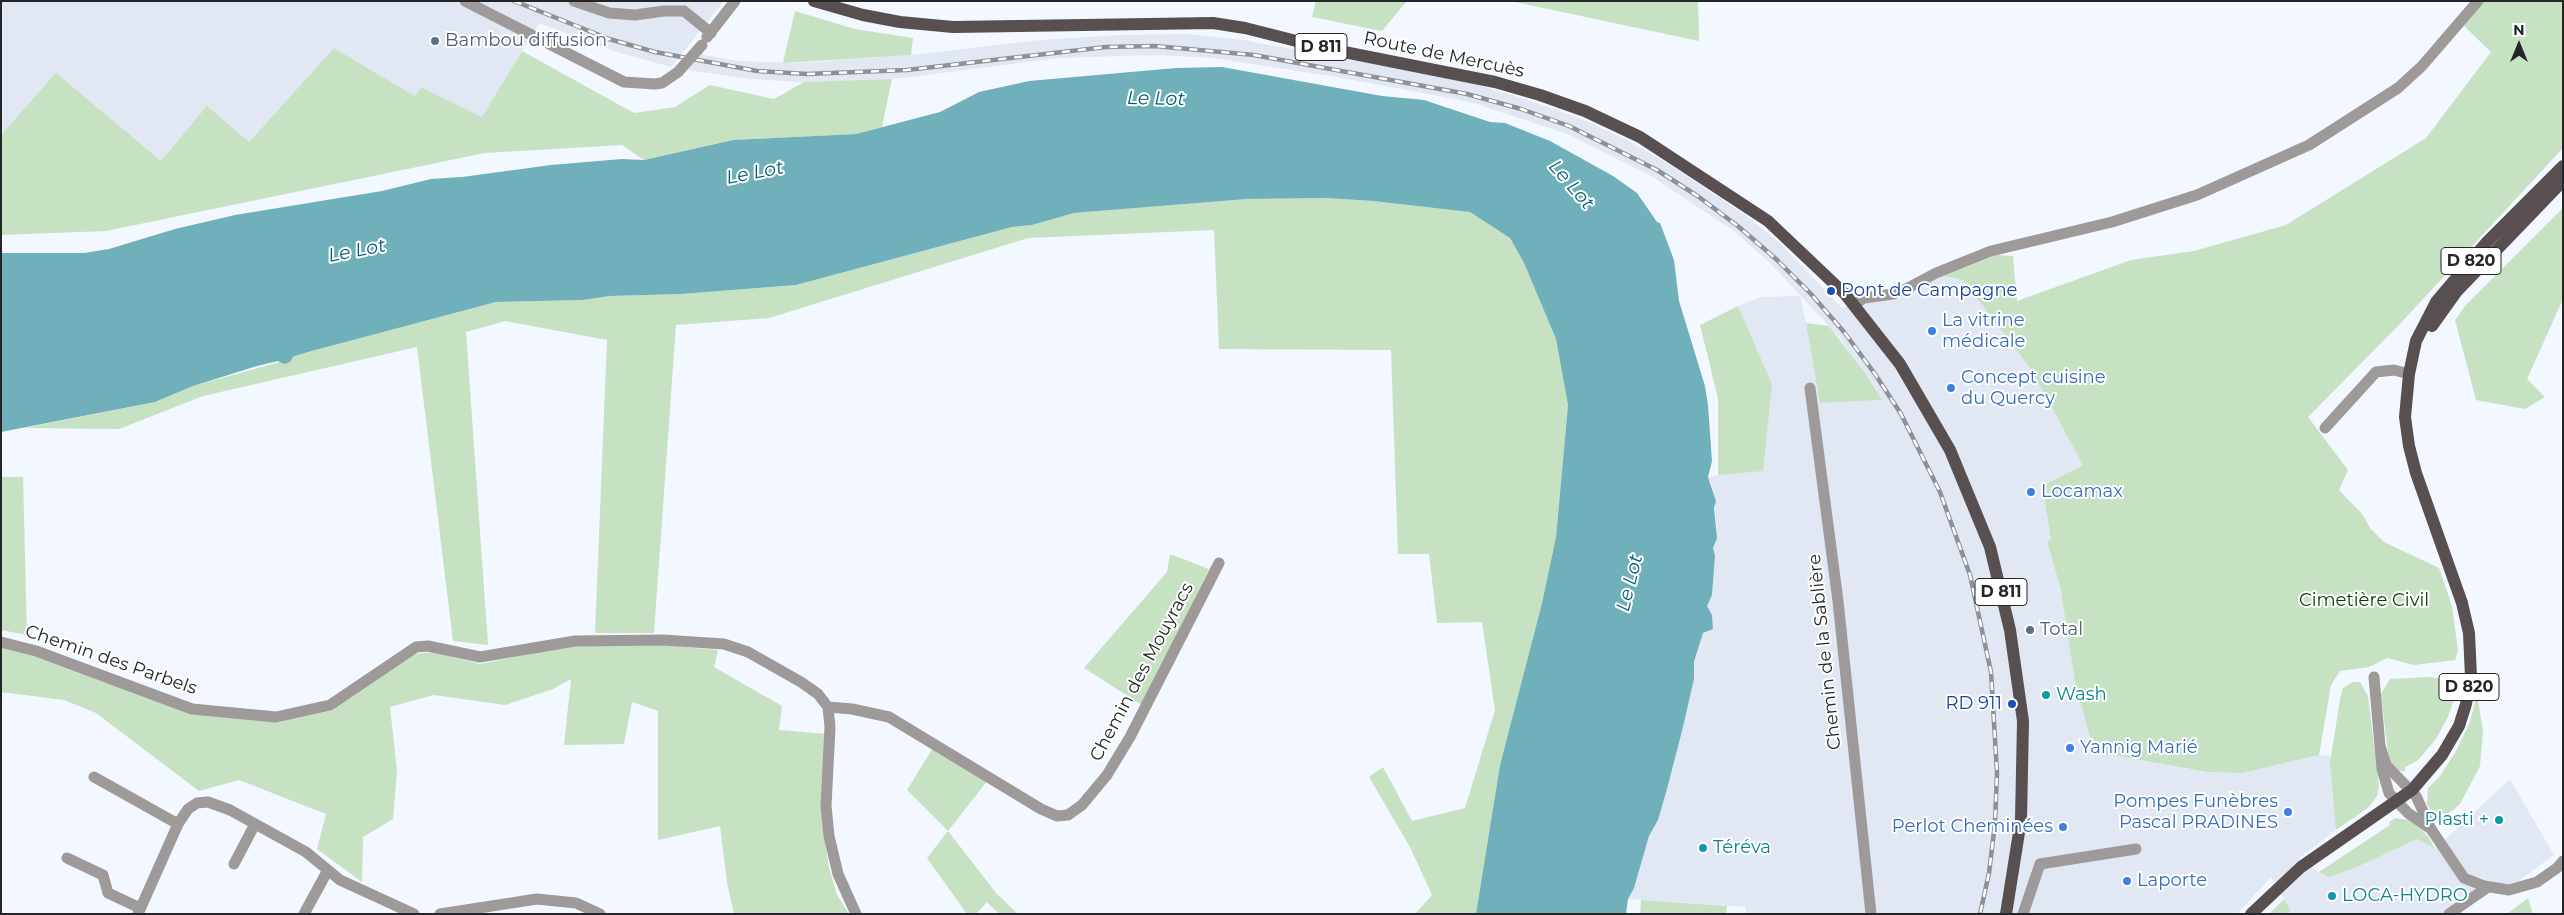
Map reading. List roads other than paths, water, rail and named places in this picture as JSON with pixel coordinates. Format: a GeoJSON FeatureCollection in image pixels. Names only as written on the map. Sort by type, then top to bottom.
{"type":"FeatureCollection","features":[{"type":"Feature","properties":{"kind":"main road","name":"Route de Mercuès"},"geometry":{"type":"LineString","coordinates":[[814,1],[863,15],[900,22],[954,27],[1213,23],[1245,28],[1324,48],[1495,82],[1540,94],[1615,124],[1697,172],[1768,221],[1814,262],[1855,304]]}},
{"type":"Feature","properties":{"kind":"main road","name":"D 820"},"geometry":{"type":"LineString","coordinates":[[2251,914],[2301,867],[2396,803],[2412,790],[2442,755],[2459,726],[2466,704],[2471,655],[2469,633],[2462,603],[2416,474],[2409,446],[2406,401],[2409,374],[2416,341],[2436,302],[2487,242],[2563,166]]}},
{"type":"Feature","properties":{"kind":"main road","name":"D 820"},"geometry":{"type":"LineString","coordinates":[[2409,374],[2426,336],[2457,291],[2563,181]]}},
{"type":"Feature","properties":{"kind":"main road","name":"D 811"},"geometry":{"type":"LineString","coordinates":[[1855,304],[1900,364],[1950,450],[1990,547],[2005,604],[2023,721],[2021,820],[2006,914]]}},
{"type":"Feature","properties":{"kind":"street"},"geometry":{"type":"LineString","coordinates":[[465,1],[624,82],[655,84],[662,83],[678,72],[702,45],[735,1]]}},
{"type":"Feature","properties":{"kind":"street"},"geometry":{"type":"LineString","coordinates":[[574,1],[609,13],[635,15],[664,10],[684,11],[711,33]]}},
{"type":"Feature","properties":{"kind":"street"},"geometry":{"type":"LineString","coordinates":[[1855,304],[1864,298],[1893,294],[1906,289],[1936,273],[1991,251],[2112,222],[2197,195],[2309,145],[2398,88],[2422,66],[2478,1]]}},
{"type":"Feature","properties":{"kind":"street"},"geometry":{"type":"LineString","coordinates":[[2325,428],[2376,372],[2394,370],[2409,374]]}},
{"type":"Feature","properties":{"kind":"street","name":"Chemin de la Sablière"},"geometry":{"type":"LineString","coordinates":[[1810,388],[1838,601],[1871,914]]}},
{"type":"Feature","properties":{"kind":"street","name":"Chemin des Mouyracs"},"geometry":{"type":"LineString","coordinates":[[828,707],[845,708],[889,717],[1041,809],[1057,816],[1068,816],[1082,805],[1107,775],[1130,737],[1220,563]]}},
{"type":"Feature","properties":{"kind":"street","name":"Chemin des Parbels"},"geometry":{"type":"LineString","coordinates":[[1,642],[36,651],[192,709],[276,717],[330,705],[416,647],[428,646],[480,657],[575,641],[663,640],[724,644],[748,652],[801,682],[818,694],[828,707]]}},
{"type":"Feature","properties":{"kind":"street"},"geometry":{"type":"LineString","coordinates":[[2374,676],[2382,770],[2389,793],[2396,803],[2431,829]]}},
{"type":"Feature","properties":{"kind":"street"},"geometry":{"type":"LineString","coordinates":[[828,707],[830,727],[826,806],[829,836],[838,874],[856,914]]}},
{"type":"Feature","properties":{"kind":"street"},"geometry":{"type":"LineString","coordinates":[[2380,746],[2386,765],[2412,790],[2420,802],[2431,829],[2464,878],[2488,887],[2509,890],[2536,882],[2557,868],[2563,861]]}},
{"type":"Feature","properties":{"kind":"street"},"geometry":{"type":"LineString","coordinates":[[94,777],[178,824]]}},
{"type":"Feature","properties":{"kind":"street"},"geometry":{"type":"LineString","coordinates":[[67,858],[103,875],[108,893],[139,911],[178,824],[188,809],[197,803],[208,802],[223,807],[306,852],[340,880],[414,914]]}},
{"type":"Feature","properties":{"kind":"street"},"geometry":{"type":"LineString","coordinates":[[234,864],[255,824]]}},
{"type":"Feature","properties":{"kind":"street"},"geometry":{"type":"LineString","coordinates":[[2023,914],[2040,864],[2136,849]]}},
{"type":"Feature","properties":{"kind":"street"},"geometry":{"type":"LineString","coordinates":[[304,914],[328,870]]}},
{"type":"Feature","properties":{"kind":"street"},"geometry":{"type":"LineString","coordinates":[[2449,914],[2488,887]]}},
{"type":"Feature","properties":{"kind":"street"},"geometry":{"type":"LineString","coordinates":[[440,914],[537,899],[576,903],[600,914]]}},
{"type":"Feature","properties":{"kind":"water","name":"Le Lot"},"geometry":{"type":"Polygon","coordinates":[[[1222,67],[1382,96],[1424,100],[1490,122],[1505,123],[1550,141],[1613,176],[1637,193],[1657,222],[1660,223],[1674,260],[1679,301],[1705,386],[1708,405],[1712,461],[1708,477],[1716,501],[1714,508],[1717,538],[1713,548],[1715,556],[1712,595],[1707,606],[1712,615],[1713,629],[1703,633],[1694,662],[1694,679],[1667,789],[1658,820],[1649,836],[1634,888],[1628,899],[1626,914],[1476,914],[1500,765],[1542,603],[1556,537],[1568,405],[1556,339],[1524,263],[1510,238],[1470,212],[1373,201],[1326,198],[1247,199],[1074,213],[1032,225],[1012,227],[796,285],[681,294],[610,296],[583,300],[496,302],[308,352],[293,357],[290,362],[284,364],[278,361],[257,366],[193,386],[155,402],[1,432],[1,253],[84,253],[109,249],[175,229],[235,215],[382,191],[431,179],[462,177],[551,165],[622,159],[644,160],[733,140],[856,134],[940,112],[979,92],[1029,81],[1176,68],[1222,67]]]}},
{"type":"Feature","properties":{"kind":"railway"},"geometry":{"type":"LineString","coordinates":[[514,1],[609,39],[655,52],[757,71],[807,74],[907,70],[1106,47],[1155,46],[1254,55],[1467,94],[1521,109],[1569,126],[1657,170],[1699,197],[1739,227],[1776,259],[1811,294],[1844,332],[1875,374],[1901,414],[1940,492],[1970,575],[1991,672],[1997,773],[1995,823],[1989,873],[1980,914]]}},
{"type":"Feature","properties":{"kind":"place","name":"Bambou diffusion"},"geometry":{"type":"Point","coordinates":[435,41]}},
{"type":"Feature","properties":{"kind":"place","name":"Pont de Campagne"},"geometry":{"type":"Point","coordinates":[1831,291]}},
{"type":"Feature","properties":{"kind":"place","name":"La vitrine médicale"},"geometry":{"type":"Point","coordinates":[1932,331]}},
{"type":"Feature","properties":{"kind":"place","name":"Concept cuisine du Quercy"},"geometry":{"type":"Point","coordinates":[1951,388]}},
{"type":"Feature","properties":{"kind":"place","name":"Locamax"},"geometry":{"type":"Point","coordinates":[2031,492]}},
{"type":"Feature","properties":{"kind":"place","name":"Total"},"geometry":{"type":"Point","coordinates":[2030,630]}},
{"type":"Feature","properties":{"kind":"place","name":"Wash"},"geometry":{"type":"Point","coordinates":[2046,695]}},
{"type":"Feature","properties":{"kind":"place","name":"RD 911"},"geometry":{"type":"Point","coordinates":[2012,704]}},
{"type":"Feature","properties":{"kind":"place","name":"Yannig Marié"},"geometry":{"type":"Point","coordinates":[2070,748]}},
{"type":"Feature","properties":{"kind":"place","name":"Pompes Funèbres Pascal PRADINES"},"geometry":{"type":"Point","coordinates":[2288,812]}},
{"type":"Feature","properties":{"kind":"place","name":"Plasti +"},"geometry":{"type":"Point","coordinates":[2499,820]}},
{"type":"Feature","properties":{"kind":"place","name":"Perlot Cheminées"},"geometry":{"type":"Point","coordinates":[2063,827]}},
{"type":"Feature","properties":{"kind":"place","name":"Téréva"},"geometry":{"type":"Point","coordinates":[1703,848]}},
{"type":"Feature","properties":{"kind":"place","name":"Laporte"},"geometry":{"type":"Point","coordinates":[2127,881]}},
{"type":"Feature","properties":{"kind":"place","name":"LOCA-HYDRO"},"geometry":{"type":"Point","coordinates":[2332,896]}},
{"type":"Feature","properties":{"kind":"park label","name":"Cimetière Civil"},"geometry":{"type":"Point","coordinates":[2364,601]}}]}
